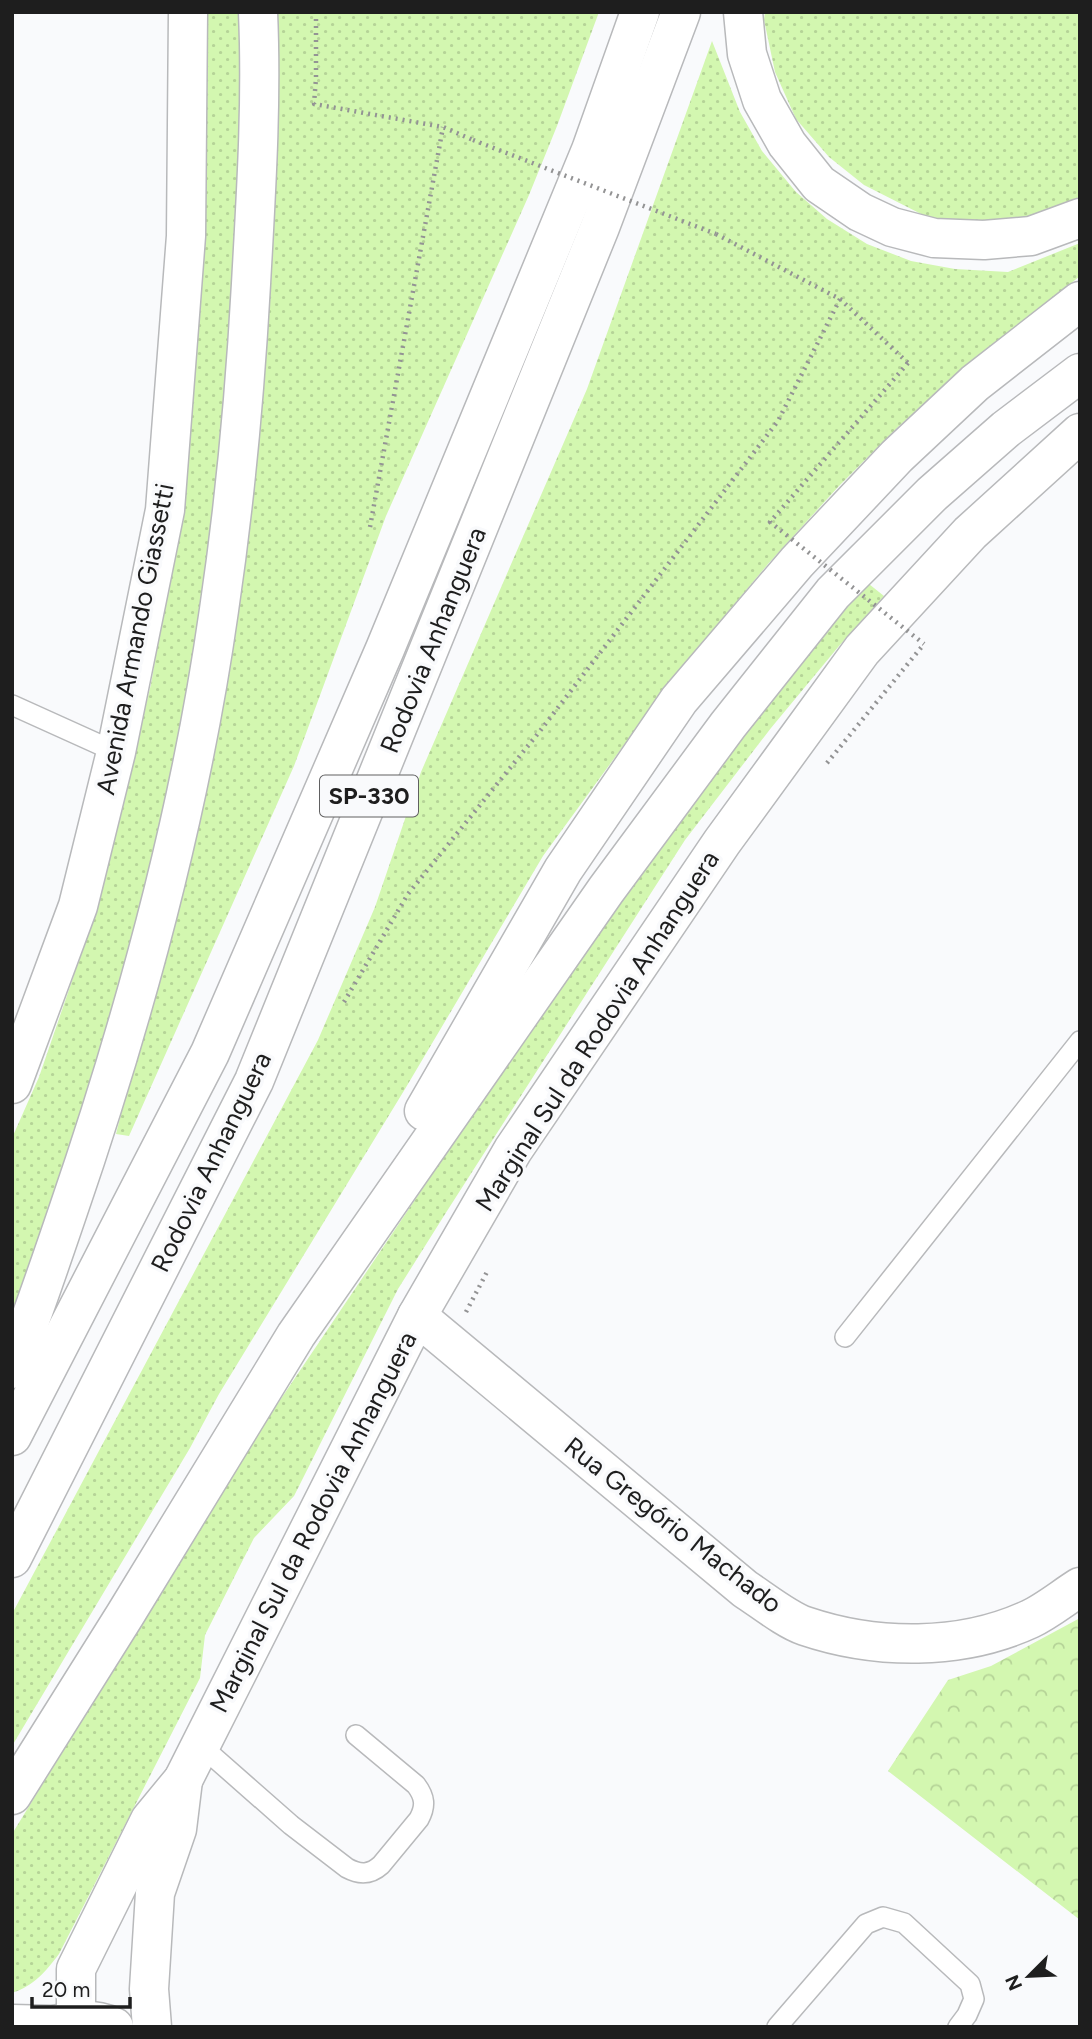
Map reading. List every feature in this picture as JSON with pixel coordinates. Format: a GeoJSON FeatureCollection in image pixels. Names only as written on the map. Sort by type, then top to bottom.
{"type":"FeatureCollection","features":[{"type":"Feature","properties":{"kind":"main road","name":"Avenida Armando Giassetti"},"geometry":{"type":"LineString","coordinates":[[12,1084],[78,906],[116,752],[165,510],[186,236],[188,12]]}},
{"type":"Feature","properties":{"kind":"main road"},"geometry":{"type":"LineString","coordinates":[[12,1369],[103,1110],[137,994],[170,862],[198,732],[236,485],[245,378],[255,222],[260,53],[258,12]]}},
{"type":"Feature","properties":{"kind":"main road","name":"Rodovia Anhanguera"},"geometry":{"type":"LineString","coordinates":[[12,1436],[216,1040],[417,572],[591,150],[640,12]]}},
{"type":"Feature","properties":{"kind":"main road","name":"Rodovia Anhanguera"},"geometry":{"type":"LineString","coordinates":[[12,1558],[254,1081],[600,227],[681,12]]}},
{"type":"Feature","properties":{"kind":"main road"},"geometry":{"type":"LineString","coordinates":[[743,12],[747,54],[762,100],[781,133],[819,184],[860,212],[892,227],[934,238],[984,240],[1031,236],[1080,218]]}},
{"type":"Feature","properties":{"kind":"main road"},"geometry":{"type":"LineString","coordinates":[[12,1795],[296,1335],[563,870],[679,699],[797,562],[897,456],[975,383],[1080,301]]}},
{"type":"Feature","properties":{"kind":"main road"},"geometry":{"type":"LineString","coordinates":[[296,1335],[606,890],[728,725],[833,593],[932,495],[1006,429],[1080,373]]}},
{"type":"Feature","properties":{"kind":"main road","name":"Marginal Sul da Rodovia Anhanguera"},"geometry":{"type":"LineString","coordinates":[[59,2024],[76,1969],[150,1820],[183,1780],[417,1316],[513,1150],[722,842],[862,650],[970,533],[1080,433]]}},
{"type":"Feature","properties":{"kind":"main road","name":"Rua Gregório Machado"},"geometry":{"type":"LineString","coordinates":[[417,1316],[745,1589],[802,1625],[864,1641],[920,1644],[979,1637],[1031,1619],[1080,1587]]}},
{"type":"Feature","properties":{"kind":"main road","name":"Marginal Sul da Rodovia Anhanguera"},"geometry":{"type":"LineString","coordinates":[[152,2027],[149,1989],[155,1893],[177,1829],[183,1780]]}},
{"type":"Feature","properties":{"kind":"main road"},"geometry":{"type":"LineString","coordinates":[[12,2024],[105,2023],[114,2027]]}},
{"type":"Feature","properties":{"kind":"lane"},"geometry":{"type":"LineString","coordinates":[[12,705],[116,752]]}},
{"type":"Feature","properties":{"kind":"lane"},"geometry":{"type":"LineString","coordinates":[[845,1337],[1080,1041]]}},
{"type":"Feature","properties":{"kind":"lane"},"geometry":{"type":"LineString","coordinates":[[200,1745],[291,1825],[347,1868],[365,1873],[374,1871],[381,1865],[419,1819],[424,1802],[416,1785],[356,1735]]}},
{"type":"Feature","properties":{"kind":"lane"},"geometry":{"type":"LineString","coordinates":[[777,2027],[866,1924],[883,1917],[904,1923],[970,1984],[974,1999],[958,2027]]}},
{"type":"Feature","properties":{"kind":"path"},"geometry":{"type":"LineString","coordinates":[[316,12],[317,78],[314,104],[443,127],[716,234],[840,299],[908,363],[770,522],[925,644],[822,770]]}},
{"type":"Feature","properties":{"kind":"path"},"geometry":{"type":"LineString","coordinates":[[370,527],[443,127]]}},
{"type":"Feature","properties":{"kind":"path"},"geometry":{"type":"LineString","coordinates":[[344,1002],[408,894],[540,731],[778,421],[840,299]]}},
{"type":"Feature","properties":{"kind":"path"},"geometry":{"type":"LineString","coordinates":[[450,1344],[494,1259]]}},
{"type":"Feature","properties":{"kind":"green space"},"geometry":{"type":"Polygon","coordinates":[[[203,12],[242,12],[242,183],[210,572],[163,819],[107,1048],[12,1325],[12,1138],[39,1077],[73,978],[121,809],[151,684],[174,551],[203,12]]]}},
{"type":"Feature","properties":{"kind":"green space"},"geometry":{"type":"Polygon","coordinates":[[[274,12],[599,12],[529,195],[386,516],[294,766],[129,1136],[116,1134],[188,846],[274,12]]]}},
{"type":"Feature","properties":{"kind":"green space"},"geometry":{"type":"Polygon","coordinates":[[[765,12],[1080,12],[1080,199],[1024,220],[976,222],[927,217],[864,185],[829,157],[796,119],[775,72],[764,20],[765,12]]]}},
{"type":"Feature","properties":{"kind":"green space"},"geometry":{"type":"Polygon","coordinates":[[[712,41],[740,112],[762,151],[796,192],[827,219],[867,244],[911,261],[955,269],[1008,272],[1080,243],[1080,276],[946,384],[839,486],[768,564],[672,679],[543,856],[219,1394],[190,1448],[12,1746],[12,1614],[318,1040],[375,907],[421,772],[587,389],[712,41]]]}},
{"type":"Feature","properties":{"kind":"green space"},"geometry":{"type":"Polygon","coordinates":[[[869,584],[884,596],[771,728],[685,840],[398,1289],[294,1496],[254,1538],[205,1635],[200,1678],[59,1954],[33,1982],[12,1993],[12,1834],[200,1519],[522,1041],[673,827],[824,632],[869,584]]]}},
{"type":"Feature","properties":{"kind":"green space"},"geometry":{"type":"Polygon","coordinates":[[[1080,1618],[1080,1920],[888,1771],[948,1680],[991,1666],[1080,1618]]]}}]}
